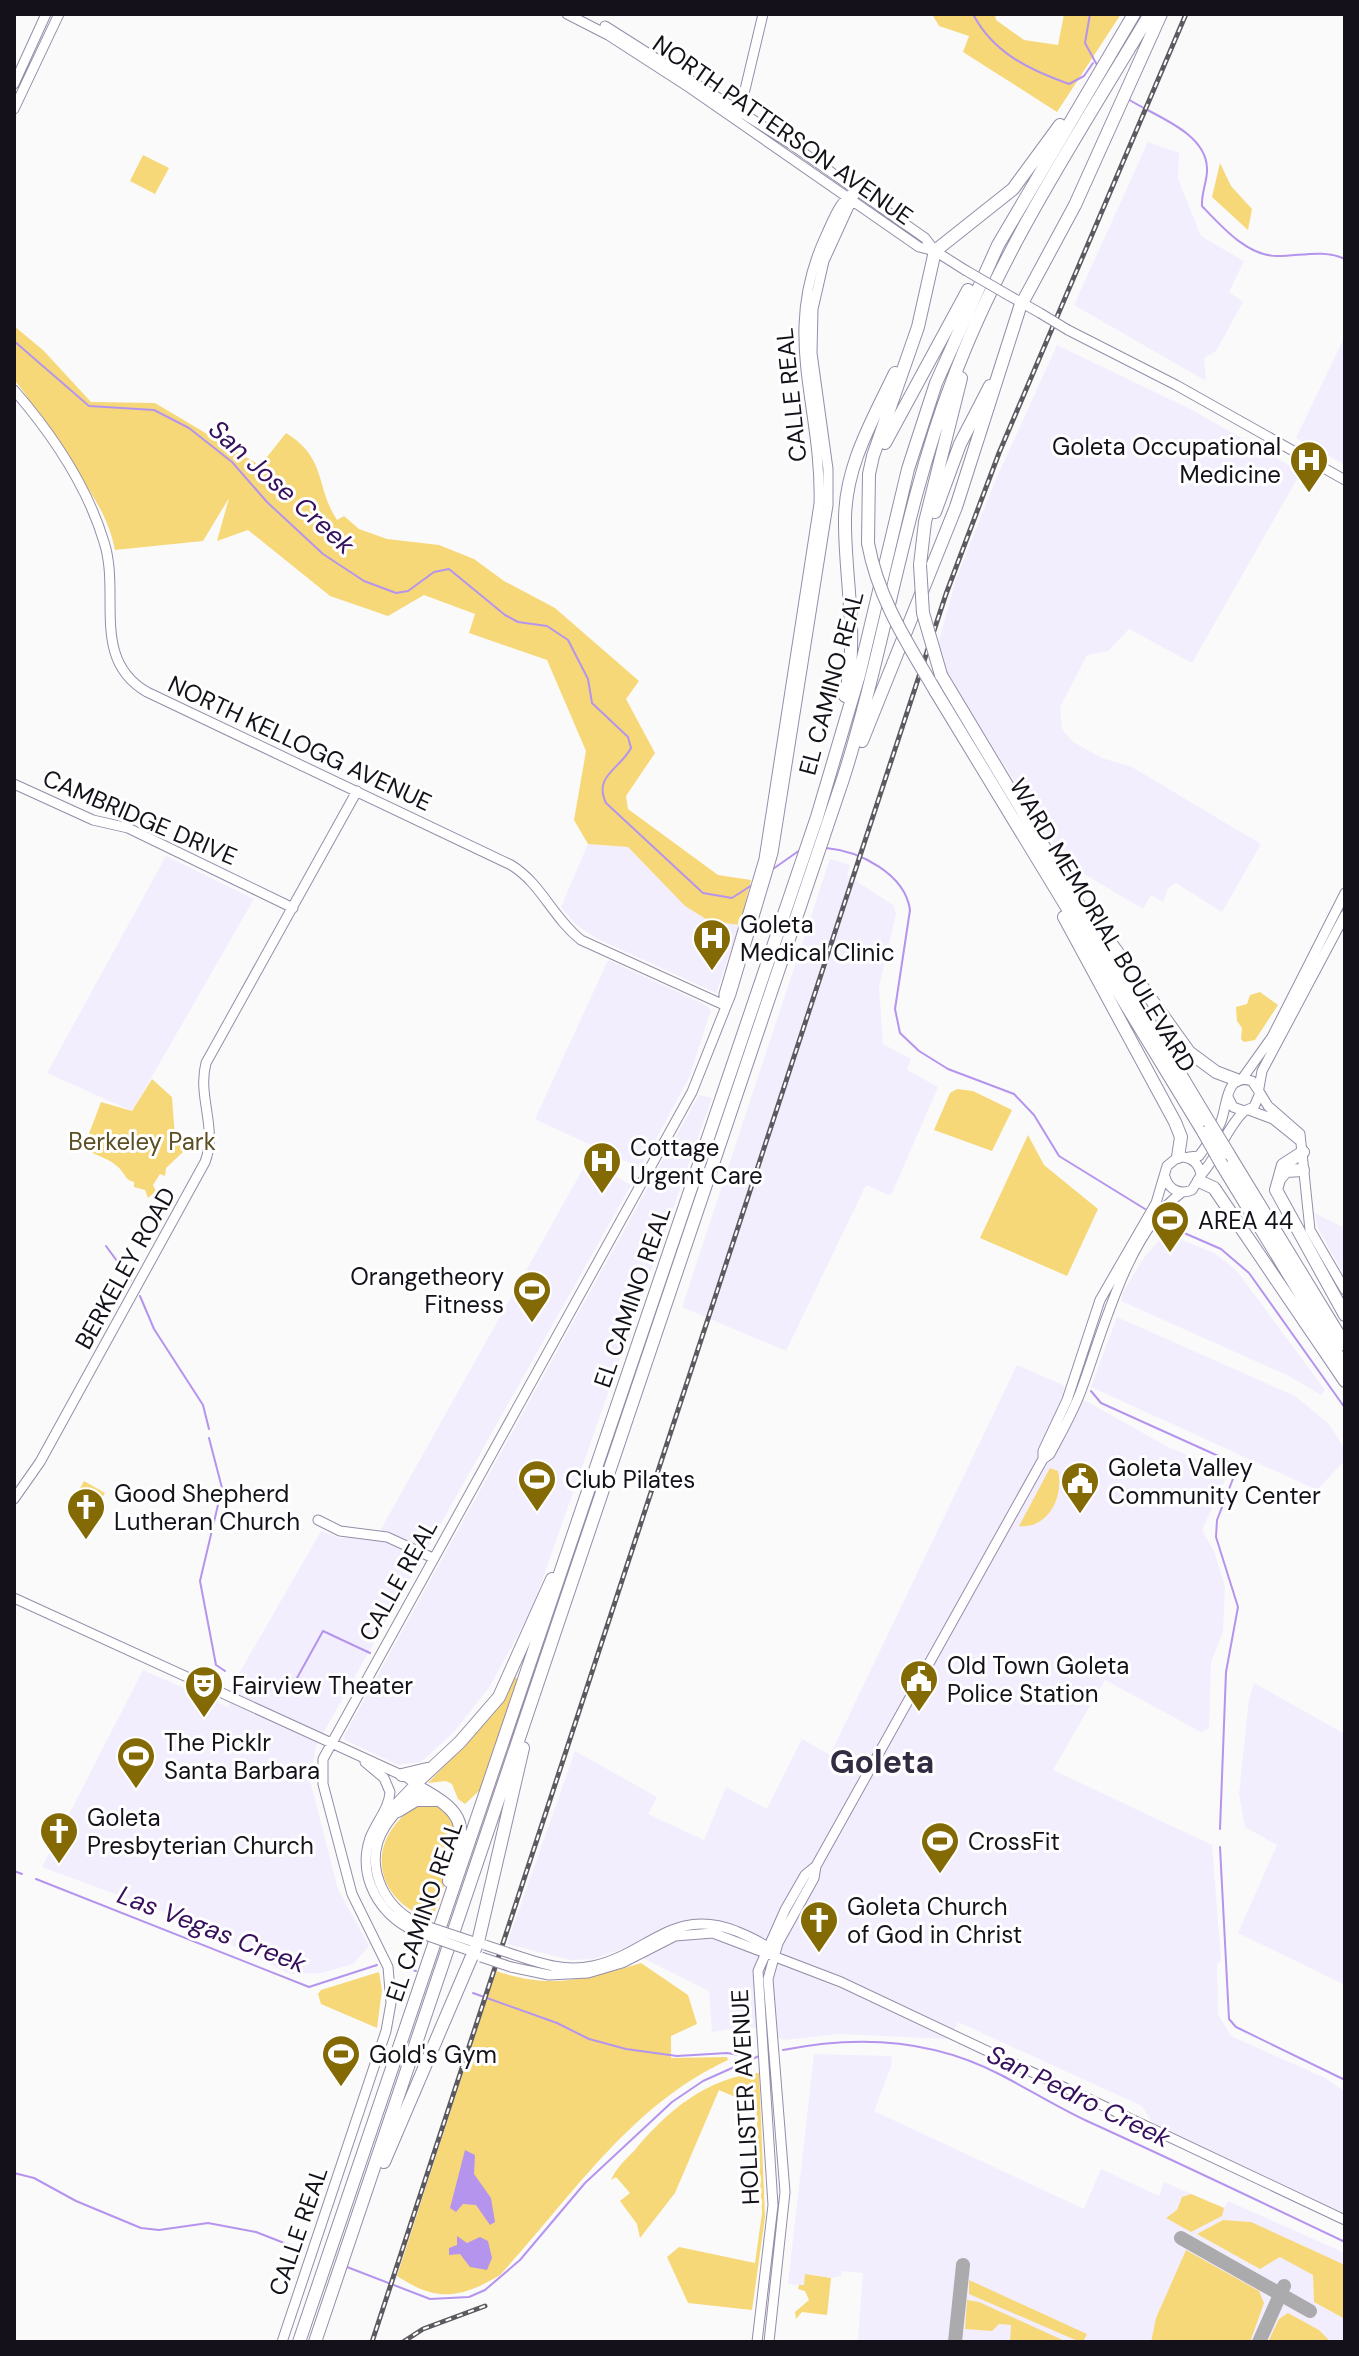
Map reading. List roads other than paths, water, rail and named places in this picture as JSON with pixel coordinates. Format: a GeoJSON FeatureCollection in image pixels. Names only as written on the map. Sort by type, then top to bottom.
{"type":"FeatureCollection","features":[{"type":"Feature","properties":{"kind":"highway","name":"EL CAMINO REAL"},"geometry":{"type":"LineString","coordinates":[[315,2342],[843,779],[872,678],[906,530],[931,441],[985,303],[1097,103],[1134,14]]}},
{"type":"Feature","properties":{"kind":"highway","name":"EL CAMINO REAL"},"geometry":{"type":"LineString","coordinates":[[299,2342],[428,1970],[817,817],[855,690],[916,440],[958,331],[998,245],[1085,95],[1150,14]]}},
{"type":"Feature","properties":{"kind":"highway"},"geometry":{"type":"LineString","coordinates":[[843,779],[857,755],[956,507],[1022,303],[1075,205],[1161,14]]}},
{"type":"Feature","properties":{"kind":"highway"},"geometry":{"type":"LineString","coordinates":[[870,490],[873,456],[918,327],[935,251],[1013,189],[1085,95]]}},
{"type":"Feature","properties":{"kind":"highway"},"geometry":{"type":"LineString","coordinates":[[870,490],[888,436],[983,263],[998,245]]}},
{"type":"Feature","properties":{"kind":"highway"},"geometry":{"type":"LineString","coordinates":[[920,565],[925,522],[940,456],[962,373],[984,321],[985,303]]}},
{"type":"Feature","properties":{"kind":"highway"},"geometry":{"type":"LineString","coordinates":[[817,817],[852,655],[845,521],[850,476],[861,442],[918,327]]}},
{"type":"Feature","properties":{"kind":"highway"},"geometry":{"type":"LineString","coordinates":[[920,565],[938,501],[960,444],[1006,355]]}},
{"type":"Feature","properties":{"kind":"highway","name":"WARD MEMORIAL BOULEVARD"},"geometry":{"type":"LineString","coordinates":[[870,490],[868,543],[876,577],[890,613],[1037,859],[1207,1127]]}},
{"type":"Feature","properties":{"kind":"highway","name":"WARD MEMORIAL BOULEVARD"},"geometry":{"type":"LineString","coordinates":[[920,565],[923,613],[941,675],[1345,1367]]}},
{"type":"Feature","properties":{"kind":"highway"},"geometry":{"type":"LineString","coordinates":[[1037,859],[1079,947],[1175,1122],[1181,1137],[1183,1157]]}},
{"type":"Feature","properties":{"kind":"highway"},"geometry":{"type":"LineString","coordinates":[[1058,872],[1077,893],[1176,1037],[1204,1064],[1240,1080]]}},
{"type":"Feature","properties":{"kind":"highway"},"geometry":{"type":"LineString","coordinates":[[1301,1146],[1279,1170],[1278,1193],[1345,1315]]}},
{"type":"Feature","properties":{"kind":"highway","name":"WARD MEMORIAL BOULEVARD"},"geometry":{"type":"LineString","coordinates":[[1225,1159],[1345,1345]]}},
{"type":"Feature","properties":{"kind":"highway"},"geometry":{"type":"LineString","coordinates":[[1278,1193],[1280,1178],[1286,1171],[1303,1170]]}},
{"type":"Feature","properties":{"kind":"highway"},"geometry":{"type":"LineString","coordinates":[[1200,1178],[1214,1188],[1345,1381]]}},
{"type":"Feature","properties":{"kind":"highway"},"geometry":{"type":"LineString","coordinates":[[428,1970],[459,1843],[457,1817],[445,1801],[416,1786],[474,1727],[510,1679],[559,1564],[573,1542]]}},
{"type":"Feature","properties":{"kind":"highway"},"geometry":{"type":"LineString","coordinates":[[355,2226],[476,1948],[512,1788],[546,1673],[547,1656]]}},
{"type":"Feature","properties":{"kind":"highway"},"geometry":{"type":"LineString","coordinates":[[402,1775],[425,1770],[474,1727]]}},
{"type":"Feature","properties":{"kind":"highway"},"geometry":{"type":"LineString","coordinates":[[398,1811],[416,1800],[430,1799],[443,1804],[457,1817]]}},
{"type":"Feature","properties":{"kind":"main road"},"geometry":{"type":"LineString","coordinates":[[14,84],[46,14]]}},
{"type":"Feature","properties":{"kind":"main road"},"geometry":{"type":"LineString","coordinates":[[14,109],[59,14]]}},
{"type":"Feature","properties":{"kind":"main road","name":"NORTH PATTERSON AVENUE"},"geometry":{"type":"LineString","coordinates":[[567,14],[608,35],[856,191],[925,238],[935,251]]}},
{"type":"Feature","properties":{"kind":"main road","name":"NORTH PATTERSON AVENUE"},"geometry":{"type":"LineString","coordinates":[[581,14],[630,40],[736,114],[849,201],[919,247],[935,251],[1068,330],[1176,385],[1345,480]]}},
{"type":"Feature","properties":{"kind":"main road"},"geometry":{"type":"LineString","coordinates":[[736,114],[763,14]]}},
{"type":"Feature","properties":{"kind":"main road"},"geometry":{"type":"LineString","coordinates":[[849,201],[856,191]]}},
{"type":"Feature","properties":{"kind":"main road","name":"CALLE REAL"},"geometry":{"type":"LineString","coordinates":[[282,2342],[386,2031],[391,2003],[384,1954],[352,1894],[325,1795],[322,1768],[329,1744],[692,1092],[724,1005],[731,994],[773,853],[828,505],[828,469],[812,353],[813,309],[824,261],[849,201]]}},
{"type":"Feature","properties":{"kind":"main road","name":"CALLE REAL"},"geometry":{"type":"LineString","coordinates":[[724,1005],[724,994],[762,864],[819,504],[817,454],[802,352],[804,311],[815,259],[849,201]]}},
{"type":"Feature","properties":{"kind":"main road","name":"NORTH KELLOGG AVENUE"},"geometry":{"type":"LineString","coordinates":[[14,390],[58,446],[98,523],[110,567],[111,642],[123,672],[147,692],[520,870],[533,882],[561,922],[581,940],[724,1005]]}},
{"type":"Feature","properties":{"kind":"main road","name":"CAMBRIDGE DRIVE"},"geometry":{"type":"LineString","coordinates":[[14,784],[93,820],[128,828],[293,908]]}},
{"type":"Feature","properties":{"kind":"main road","name":"BERKELEY ROAD"},"geometry":{"type":"LineString","coordinates":[[14,1499],[40,1462],[205,1162],[211,1141],[202,1085],[206,1063],[357,791]]}},
{"type":"Feature","properties":{"kind":"main road"},"geometry":{"type":"LineString","coordinates":[[1345,893],[1272,1037],[1240,1080],[1230,1087],[1220,1125],[1199,1156],[1183,1157],[1167,1166],[1165,1177],[1170,1188],[1181,1193],[1192,1190],[1212,1163],[1231,1124],[1258,1103],[1262,1071],[1345,915]]}},
{"type":"Feature","properties":{"kind":"main road"},"geometry":{"type":"LineString","coordinates":[[1240,1080],[1252,1081],[1268,1106],[1295,1126],[1301,1146],[1310,1230],[1345,1290]]}},
{"type":"Feature","properties":{"kind":"main road"},"geometry":{"type":"LineString","coordinates":[[1228,1097],[1233,1107],[1273,1119],[1301,1146]]}},
{"type":"Feature","properties":{"kind":"main road"},"geometry":{"type":"LineString","coordinates":[[1183,1157],[1197,1164],[1200,1178]]}},
{"type":"Feature","properties":{"kind":"main road","name":"HOLLISTER AVENUE"},"geometry":{"type":"LineString","coordinates":[[769,2342],[784,2224],[770,2064],[763,2042],[758,1971],[805,1875],[816,1866],[1077,1403],[1112,1298],[1160,1206],[1165,1177]]}},
{"type":"Feature","properties":{"kind":"main road","name":"HOLLISTER AVENUE"},"geometry":{"type":"LineString","coordinates":[[1160,1206],[1181,1193]]}},
{"type":"Feature","properties":{"kind":"main road"},"geometry":{"type":"LineString","coordinates":[[318,1520],[340,1531],[387,1537],[433,1558]]}},
{"type":"Feature","properties":{"kind":"main road"},"geometry":{"type":"LineString","coordinates":[[14,1598],[363,1760],[402,1775],[416,1786]]}},
{"type":"Feature","properties":{"kind":"main road"},"geometry":{"type":"LineString","coordinates":[[363,1760],[384,1778],[389,1789],[389,1801],[367,1851],[371,1885],[384,1910],[415,1927],[476,1948],[515,1955],[553,1967],[588,1967],[621,1957],[670,1929],[700,1923],[727,1928],[767,1951]]}},
{"type":"Feature","properties":{"kind":"main road"},"geometry":{"type":"LineString","coordinates":[[415,1927],[389,1900],[377,1873],[379,1840],[416,1786]]}},
{"type":"Feature","properties":{"kind":"main road"},"geometry":{"type":"LineString","coordinates":[[378,1822],[416,1786]]}},
{"type":"Feature","properties":{"kind":"main road"},"geometry":{"type":"LineString","coordinates":[[476,1948],[511,1967],[555,1975],[593,1972],[633,1958],[669,1938],[698,1932],[713,1933],[767,1951],[1007,2058],[1345,2220]]}},
{"type":"Feature","properties":{"kind":"main road","name":"HOLLISTER AVENUE"},"geometry":{"type":"LineString","coordinates":[[757,2342],[773,2205],[770,2064],[773,2038],[767,1951]]}},
{"type":"Feature","properties":{"kind":"waterway"},"geometry":{"type":"LineString","coordinates":[[973,14],[981,28],[1002,50],[1054,79],[1069,84],[1084,76],[1093,63]]}},
{"type":"Feature","properties":{"kind":"waterway"},"geometry":{"type":"LineString","coordinates":[[1090,14],[1085,43],[1097,65]]}},
{"type":"Feature","properties":{"kind":"waterway"},"geometry":{"type":"LineString","coordinates":[[1128,99],[1177,126],[1198,144],[1207,168],[1202,206],[1236,239],[1267,255],[1321,254],[1345,259]]}},
{"type":"Feature","properties":{"kind":"waterway","name":"San Jose Creek"},"geometry":{"type":"LineString","coordinates":[[14,341],[89,406],[154,410],[189,428],[232,462],[267,502],[323,554],[364,581],[396,593],[408,591],[434,572],[449,569],[505,615],[518,622],[547,626],[568,640],[588,679],[592,703],[628,737],[631,748],[605,779],[603,794],[606,803],[703,893],[732,898],[752,885]]}},
{"type":"Feature","properties":{"kind":"waterway","name":"San Jose Creek"},"geometry":{"type":"LineString","coordinates":[[826,848],[866,859],[890,875],[906,897],[910,910],[895,1009],[900,1033],[919,1051],[948,1069],[1014,1094],[1034,1115],[1059,1156],[1145,1209]]}},
{"type":"Feature","properties":{"kind":"waterway","name":"San Jose Creek"},"geometry":{"type":"LineString","coordinates":[[773,869],[800,850]]}},
{"type":"Feature","properties":{"kind":"waterway"},"geometry":{"type":"LineString","coordinates":[[1175,1229],[1221,1249],[1249,1273],[1345,1408]]}},
{"type":"Feature","properties":{"kind":"waterway"},"geometry":{"type":"LineString","coordinates":[[106,1246],[131,1280]]}},
{"type":"Feature","properties":{"kind":"waterway"},"geometry":{"type":"LineString","coordinates":[[140,1296],[154,1329],[203,1405],[209,1429]]}},
{"type":"Feature","properties":{"kind":"waterway"},"geometry":{"type":"LineString","coordinates":[[1091,1391],[1101,1403],[1225,1459],[1236,1471],[1217,1520],[1216,1537],[1238,1607],[1226,1672],[1220,1829]]}},
{"type":"Feature","properties":{"kind":"waterway"},"geometry":{"type":"LineString","coordinates":[[209,1438],[222,1488],[200,1581],[216,1665],[225,1671]]}},
{"type":"Feature","properties":{"kind":"waterway"},"geometry":{"type":"LineString","coordinates":[[287,1696],[323,1631],[370,1653]]}},
{"type":"Feature","properties":{"kind":"waterway"},"geometry":{"type":"LineString","coordinates":[[1220,1847],[1229,2019],[1236,2027],[1345,2080]]}},
{"type":"Feature","properties":{"kind":"waterway","name":"Las Vegas Creek"},"geometry":{"type":"LineString","coordinates":[[14,1871],[22,1874]]}},
{"type":"Feature","properties":{"kind":"waterway","name":"Las Vegas Creek"},"geometry":{"type":"LineString","coordinates":[[36,1879],[309,1987],[377,1965]]}},
{"type":"Feature","properties":{"kind":"waterway","name":"Las Vegas Creek"},"geometry":{"type":"LineString","coordinates":[[402,1966],[416,1971]]}},
{"type":"Feature","properties":{"kind":"waterway","name":"Las Vegas Creek"},"geometry":{"type":"LineString","coordinates":[[473,1993],[557,2023],[589,2039],[626,2049],[677,2056],[727,2053],[752,2057]]}},
{"type":"Feature","properties":{"kind":"waterway","name":"San Pedro Creek"},"geometry":{"type":"LineString","coordinates":[[783,2050],[867,2042],[922,2047],[949,2054],[1001,2075],[1076,2116],[1345,2242]]}},
{"type":"Feature","properties":{"kind":"waterway","name":"San Pedro Creek"},"geometry":{"type":"LineString","coordinates":[[347,2267],[430,2299],[469,2297],[485,2290],[520,2260],[585,2183],[672,2102],[703,2081],[759,2056]]}},
{"type":"Feature","properties":{"kind":"waterway","name":"San Pedro Creek"},"geometry":{"type":"LineString","coordinates":[[14,2173],[34,2178],[76,2201],[141,2228],[159,2230],[208,2223],[256,2232],[302,2250]]}},
{"type":"Feature","properties":{"kind":"railway"},"geometry":{"type":"LineString","coordinates":[[372,2342],[946,594],[999,453],[1186,14]]}},
{"type":"Feature","properties":{"kind":"railway"},"geometry":{"type":"LineString","coordinates":[[403,2342],[423,2329],[485,2306]]}},
{"type":"Feature","properties":{"kind":"place","name":"Goleta Occupational Medicine"},"geometry":{"type":"Point","coordinates":[1309,494]}},
{"type":"Feature","properties":{"kind":"place","name":"Goleta Medical Clinic"},"geometry":{"type":"Point","coordinates":[712,972]}},
{"type":"Feature","properties":{"kind":"place","name":"Cottage Urgent Care"},"geometry":{"type":"Point","coordinates":[602,1195]}},
{"type":"Feature","properties":{"kind":"place","name":"AREA 44"},"geometry":{"type":"Point","coordinates":[1170,1254]}},
{"type":"Feature","properties":{"kind":"place","name":"Orangetheory Fitness"},"geometry":{"type":"Point","coordinates":[532,1324]}},
{"type":"Feature","properties":{"kind":"place","name":"Club Pilates"},"geometry":{"type":"Point","coordinates":[537,1513]}},
{"type":"Feature","properties":{"kind":"place","name":"Goleta Valley Community Center"},"geometry":{"type":"Point","coordinates":[1080,1515]}},
{"type":"Feature","properties":{"kind":"place","name":"Good Shepherd Lutheran Church"},"geometry":{"type":"Point","coordinates":[86,1541]}},
{"type":"Feature","properties":{"kind":"place","name":"Old Town Goleta Police Station"},"geometry":{"type":"Point","coordinates":[919,1713]}},
{"type":"Feature","properties":{"kind":"place","name":"Fairview Theater"},"geometry":{"type":"Point","coordinates":[204,1719]}},
{"type":"Feature","properties":{"kind":"place","name":"The Picklr Santa Barbara"},"geometry":{"type":"Point","coordinates":[136,1790]}},
{"type":"Feature","properties":{"kind":"place","name":"Goleta Presbyterian Church"},"geometry":{"type":"Point","coordinates":[59,1865]}},
{"type":"Feature","properties":{"kind":"place","name":"CrossFit"},"geometry":{"type":"Point","coordinates":[940,1875]}},
{"type":"Feature","properties":{"kind":"place","name":"Goleta Church of God in Christ"},"geometry":{"type":"Point","coordinates":[819,1954]}},
{"type":"Feature","properties":{"kind":"place","name":"Gold's Gym"},"geometry":{"type":"Point","coordinates":[341,2088]}},
{"type":"Feature","properties":{"kind":"district","name":"Goleta"},"geometry":{"type":"Point","coordinates":[882,1762]}},
{"type":"Feature","properties":{"kind":"park label","name":"Berkeley Park"},"geometry":{"type":"Point","coordinates":[142,1141]}}]}
